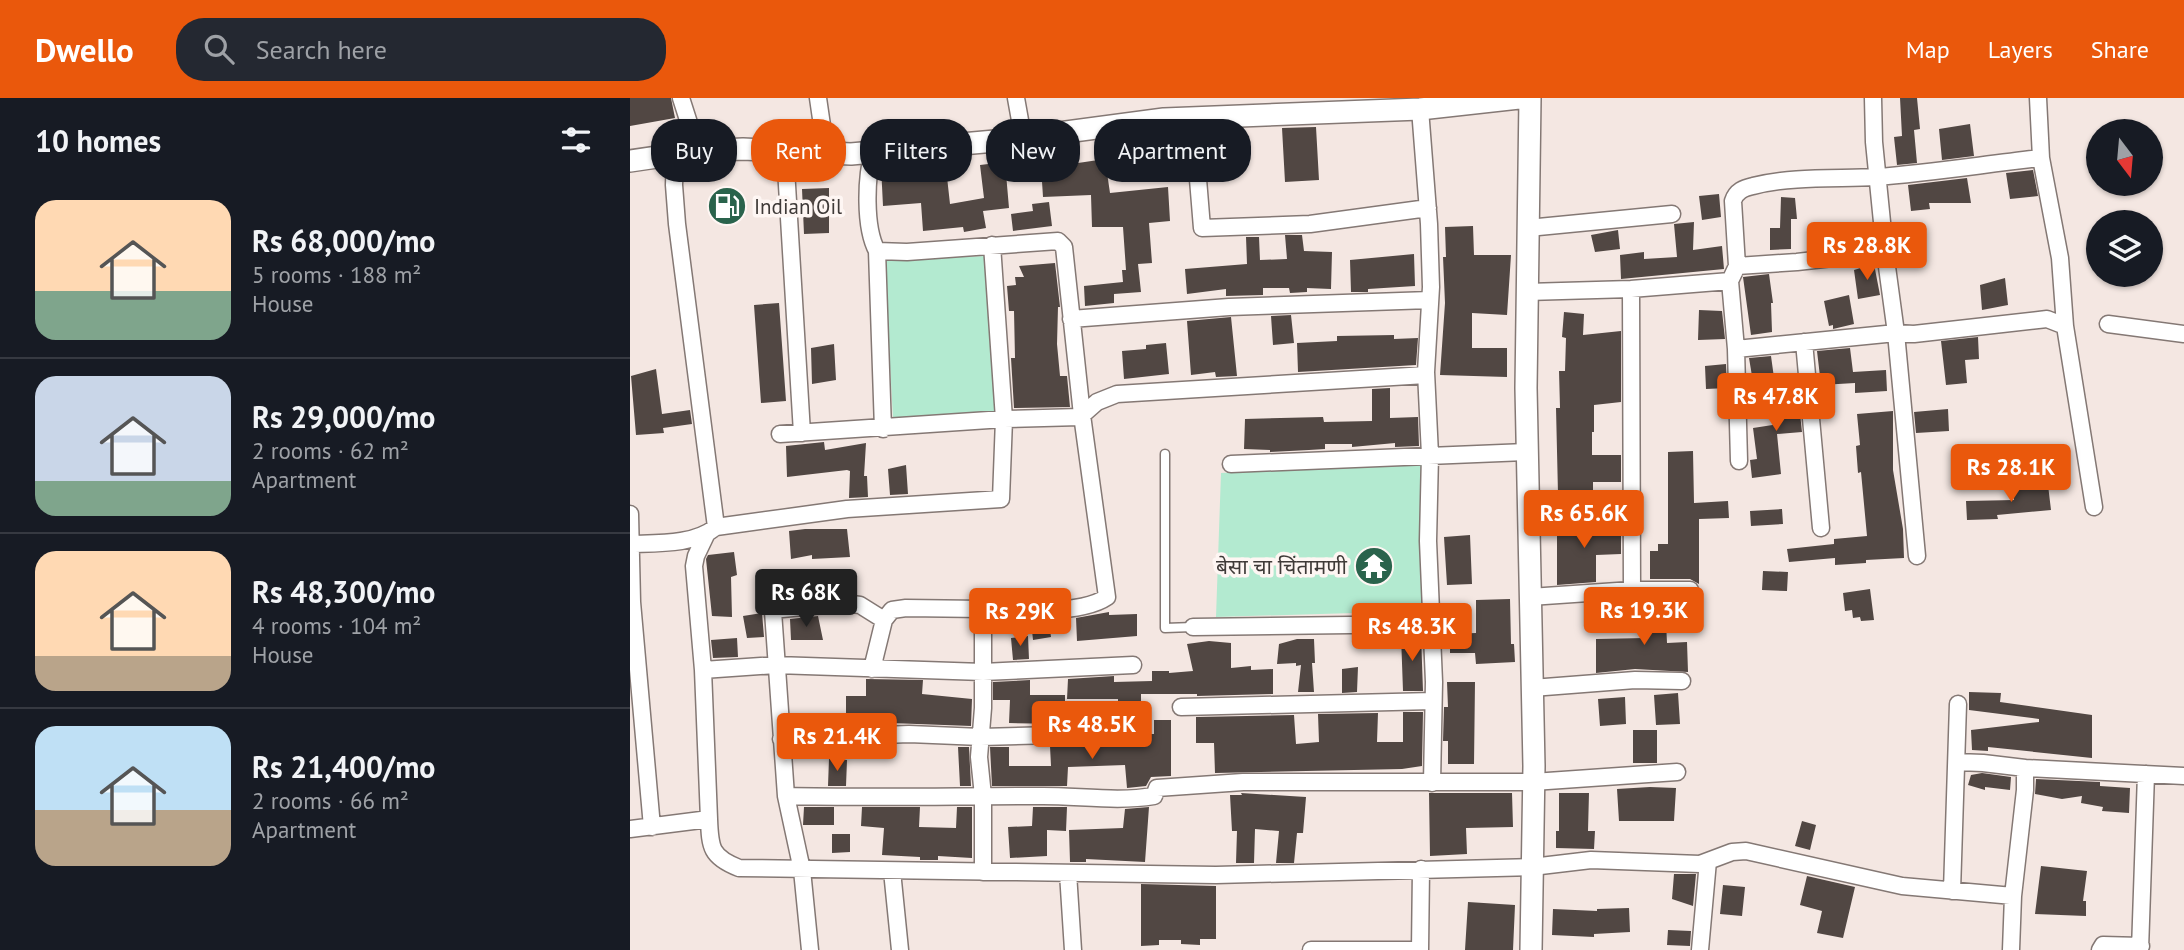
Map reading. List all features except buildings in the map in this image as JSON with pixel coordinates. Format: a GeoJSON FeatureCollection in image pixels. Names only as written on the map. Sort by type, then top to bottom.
{"type":"FeatureCollection","features":[{"type":"Feature","properties":{"kind":"street"},"geometry":{"type":"LineString","coordinates":[[681,98],[688,119]]}},
{"type":"Feature","properties":{"kind":"street"},"geometry":{"type":"LineString","coordinates":[[818,98],[821,119]]}},
{"type":"Feature","properties":{"kind":"street"},"geometry":{"type":"LineString","coordinates":[[1016,98],[1020,119]]}},
{"type":"Feature","properties":{"kind":"street"},"geometry":{"type":"LineString","coordinates":[[1080,130],[1306,106],[1412,106],[1519,98]]}},
{"type":"Feature","properties":{"kind":"street"},"geometry":{"type":"LineString","coordinates":[[1530,98],[1527,452],[1533,782],[1531,950]]}},
{"type":"Feature","properties":{"kind":"street"},"geometry":{"type":"LineString","coordinates":[[1873,98],[1874,142],[1896,333],[1917,556]]}},
{"type":"Feature","properties":{"kind":"street"},"geometry":{"type":"LineString","coordinates":[[2038,98],[2041,158],[2060,258],[2065,326],[2094,507]]}},
{"type":"Feature","properties":{"kind":"street"},"geometry":{"type":"LineString","coordinates":[[1412,106],[1428,208],[1430,300],[1426,375],[1430,455],[1427,541],[1433,701],[1432,783]]}},
{"type":"Feature","properties":{"kind":"street"},"geometry":{"type":"LineString","coordinates":[[1193,118],[1202,228],[1310,224],[1428,208]]}},
{"type":"Feature","properties":{"kind":"street"},"geometry":{"type":"LineString","coordinates":[[630,161],[651,158]]}},
{"type":"Feature","properties":{"kind":"street"},"geometry":{"type":"LineString","coordinates":[[1739,461],[1732,208],[1735,194],[1757,185],[1879,176],[2041,158]]}},
{"type":"Feature","properties":{"kind":"street"},"geometry":{"type":"LineString","coordinates":[[674,182],[711,531],[696,556],[694,566],[703,670],[709,819],[713,853],[722,862],[739,868],[802,870],[1216,875],[1532,866],[1591,860],[1700,864],[1732,852],[1746,851],[1902,886],[2013,896]]}},
{"type":"Feature","properties":{"kind":"street"},"geometry":{"type":"LineString","coordinates":[[787,182],[802,433]]}},
{"type":"Feature","properties":{"kind":"street"},"geometry":{"type":"LineString","coordinates":[[868,182],[872,241],[877,251],[883,429]]}},
{"type":"Feature","properties":{"kind":"street"},"geometry":{"type":"LineString","coordinates":[[1528,228],[1672,214]]}},
{"type":"Feature","properties":{"kind":"street"},"geometry":{"type":"LineString","coordinates":[[872,668],[884,620],[892,610],[1055,610],[1096,604],[1107,597],[1082,415],[1064,247],[1058,241],[907,252],[877,251]]}},
{"type":"Feature","properties":{"kind":"street"},"geometry":{"type":"LineString","coordinates":[[631,544],[669,542],[711,531],[847,509],[1001,499],[1004,419],[992,245]]}},
{"type":"Feature","properties":{"kind":"street"},"geometry":{"type":"LineString","coordinates":[[1527,292],[1631,289],[1797,262],[1885,252]]}},
{"type":"Feature","properties":{"kind":"street"},"geometry":{"type":"LineString","coordinates":[[1631,289],[1632,590]]}},
{"type":"Feature","properties":{"kind":"street"},"geometry":{"type":"LineString","coordinates":[[1071,319],[1229,307],[1430,300]]}},
{"type":"Feature","properties":{"kind":"street"},"geometry":{"type":"LineString","coordinates":[[1736,349],[1896,333],[1914,334],[2048,319],[2065,326]]}},
{"type":"Feature","properties":{"kind":"street"},"geometry":{"type":"LineString","coordinates":[[2108,324],[2184,334]]}},
{"type":"Feature","properties":{"kind":"street"},"geometry":{"type":"LineString","coordinates":[[1804,342],[1821,528]]}},
{"type":"Feature","properties":{"kind":"street"},"geometry":{"type":"LineString","coordinates":[[780,434],[1004,419],[1080,417],[1097,402],[1127,393],[1426,375]]}},
{"type":"Feature","properties":{"kind":"street"},"geometry":{"type":"LineString","coordinates":[[1231,464],[1527,452]]}},
{"type":"Feature","properties":{"kind":"street"},"geometry":{"type":"LineString","coordinates":[[630,514],[632,602],[652,827]]}},
{"type":"Feature","properties":{"kind":"street"},"geometry":{"type":"LineString","coordinates":[[1530,597],[1632,590],[1690,590]]}},
{"type":"Feature","properties":{"kind":"street"},"geometry":{"type":"LineString","coordinates":[[810,950],[802,870],[786,796],[772,603],[860,605],[884,620]]}},
{"type":"Feature","properties":{"kind":"street"},"geometry":{"type":"LineString","coordinates":[[983,609],[979,757],[983,796],[984,872]]}},
{"type":"Feature","properties":{"kind":"street"},"geometry":{"type":"LineString","coordinates":[[1193,627],[1431,624]]}},
{"type":"Feature","properties":{"kind":"street"},"geometry":{"type":"LineString","coordinates":[[703,670],[776,665],[983,672],[1133,665]]}},
{"type":"Feature","properties":{"kind":"street"},"geometry":{"type":"LineString","coordinates":[[1532,688],[1624,681],[1682,681]]}},
{"type":"Feature","properties":{"kind":"street"},"geometry":{"type":"LineString","coordinates":[[1181,707],[1433,701]]}},
{"type":"Feature","properties":{"kind":"street"},"geometry":{"type":"LineString","coordinates":[[1952,891],[1958,704]]}},
{"type":"Feature","properties":{"kind":"street"},"geometry":{"type":"LineString","coordinates":[[782,739],[909,734],[981,737],[1131,733]]}},
{"type":"Feature","properties":{"kind":"street"},"geometry":{"type":"LineString","coordinates":[[1957,762],[2184,776]]}},
{"type":"Feature","properties":{"kind":"street"},"geometry":{"type":"LineString","coordinates":[[2011,950],[2013,896],[2025,768]]}},
{"type":"Feature","properties":{"kind":"street"},"geometry":{"type":"LineString","coordinates":[[786,796],[1126,799],[1154,796],[1157,788],[1243,782],[1533,782],[1677,772]]}},
{"type":"Feature","properties":{"kind":"street"},"geometry":{"type":"LineString","coordinates":[[2100,950],[2103,945],[2140,948],[2146,774]]}},
{"type":"Feature","properties":{"kind":"street"},"geometry":{"type":"LineString","coordinates":[[630,829],[709,819]]}},
{"type":"Feature","properties":{"kind":"street"},"geometry":{"type":"LineString","coordinates":[[1700,950],[1708,861]]}},
{"type":"Feature","properties":{"kind":"street"},"geometry":{"type":"LineString","coordinates":[[1311,950],[1420,950],[1422,869]]}},
{"type":"Feature","properties":{"kind":"street"},"geometry":{"type":"LineString","coordinates":[[892,871],[900,950]]}},
{"type":"Feature","properties":{"kind":"street"},"geometry":{"type":"LineString","coordinates":[[1068,873],[1073,950]]}},
{"type":"Feature","properties":{"kind":"lane"},"geometry":{"type":"LineString","coordinates":[[1165,454],[1165,628],[1193,627]]}},
{"type":"Feature","properties":{"kind":"green space"},"geometry":{"type":"Polygon","coordinates":[[[986,256],[996,411],[893,418],[884,260],[986,256]]]}},
{"type":"Feature","properties":{"kind":"green space"},"geometry":{"type":"Polygon","coordinates":[[[1422,462],[1422,611],[1216,617],[1221,473],[1422,462]]]}},
{"type":"Feature","properties":{"kind":"place","name":"Indian Oil"},"geometry":{"type":"Point","coordinates":[727,206]}},
{"type":"Feature","properties":{"kind":"place","name":"बेसा चा चिंतामणी"},"geometry":{"type":"Point","coordinates":[1374,566]}}]}
